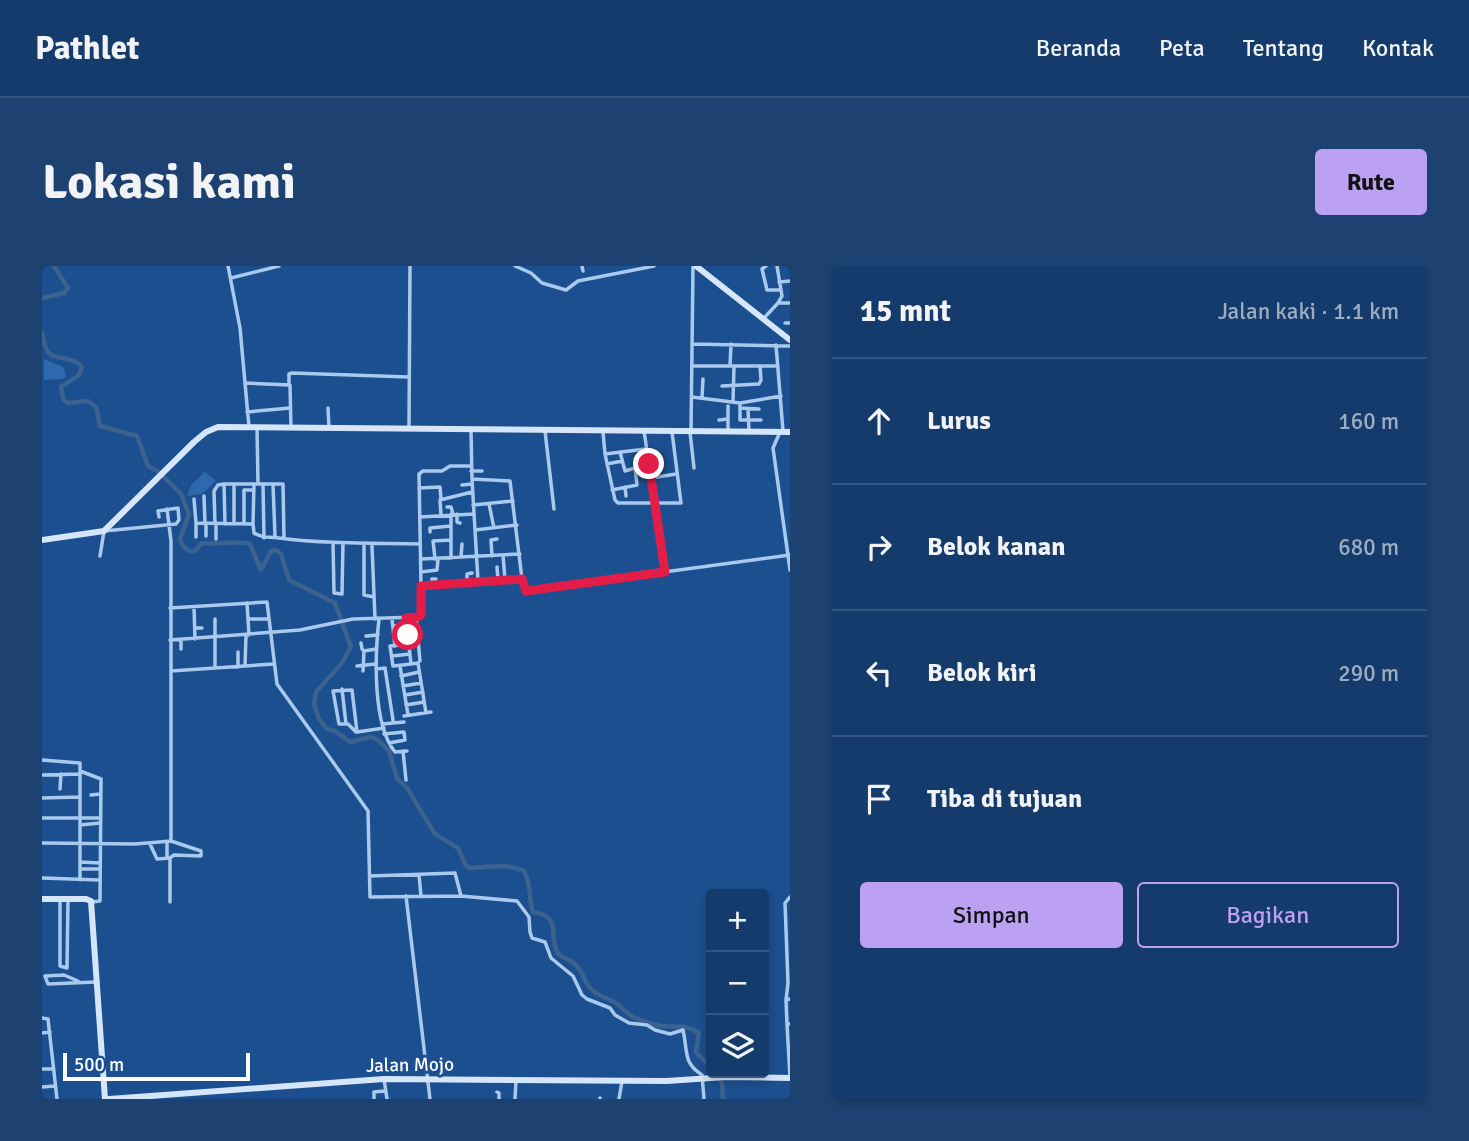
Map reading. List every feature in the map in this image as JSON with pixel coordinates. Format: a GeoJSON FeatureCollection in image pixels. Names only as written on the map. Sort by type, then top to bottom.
{"type":"FeatureCollection","features":[{"type":"Feature","properties":{"kind":"main road"},"geometry":{"type":"LineString","coordinates":[[694,266],[765,317],[790,340]]}},
{"type":"Feature","properties":{"kind":"main road"},"geometry":{"type":"LineString","coordinates":[[42,540],[104,531],[199,438],[210,429],[221,427],[784,432]]}},
{"type":"Feature","properties":{"kind":"main road"},"geometry":{"type":"LineString","coordinates":[[42,899],[88,899],[92,902],[107,1099]]}},
{"type":"Feature","properties":{"kind":"main road","name":"Jalan Mojo"},"geometry":{"type":"LineString","coordinates":[[107,1099],[384,1079],[667,1082],[726,1077],[790,1078]]}},
{"type":"Feature","properties":{"kind":"street"},"geometry":{"type":"LineString","coordinates":[[228,266],[240,328],[247,412],[253,427],[258,484],[254,490],[254,533],[264,538],[275,537],[302,542],[420,544]]}},
{"type":"Feature","properties":{"kind":"street"},"geometry":{"type":"LineString","coordinates":[[231,278],[279,266]]}},
{"type":"Feature","properties":{"kind":"street"},"geometry":{"type":"LineString","coordinates":[[409,430],[410,266]]}},
{"type":"Feature","properties":{"kind":"street"},"geometry":{"type":"LineString","coordinates":[[515,266],[531,273],[544,284],[566,290],[578,281],[654,266]]}},
{"type":"Feature","properties":{"kind":"street"},"geometry":{"type":"LineString","coordinates":[[694,266],[691,432],[694,468]]}},
{"type":"Feature","properties":{"kind":"street"},"geometry":{"type":"LineString","coordinates":[[766,266],[762,269],[768,291],[780,290]]}},
{"type":"Feature","properties":{"kind":"street"},"geometry":{"type":"LineString","coordinates":[[765,317],[782,296],[777,266]]}},
{"type":"Feature","properties":{"kind":"street"},"geometry":{"type":"LineString","coordinates":[[779,282],[790,281]]}},
{"type":"Feature","properties":{"kind":"street"},"geometry":{"type":"LineString","coordinates":[[778,303],[790,303]]}},
{"type":"Feature","properties":{"kind":"street"},"geometry":{"type":"LineString","coordinates":[[692,344],[790,346]]}},
{"type":"Feature","properties":{"kind":"street"},"geometry":{"type":"LineString","coordinates":[[731,344],[733,402]]}},
{"type":"Feature","properties":{"kind":"street"},"geometry":{"type":"LineString","coordinates":[[776,345],[784,432],[773,448],[790,570]]}},
{"type":"Feature","properties":{"kind":"street"},"geometry":{"type":"LineString","coordinates":[[692,366],[778,366]]}},
{"type":"Feature","properties":{"kind":"street"},"geometry":{"type":"LineString","coordinates":[[722,386],[760,383],[760,366]]}},
{"type":"Feature","properties":{"kind":"street"},"geometry":{"type":"LineString","coordinates":[[291,428],[289,374],[409,377]]}},
{"type":"Feature","properties":{"kind":"street"},"geometry":{"type":"LineString","coordinates":[[702,397],[703,379]]}},
{"type":"Feature","properties":{"kind":"street"},"geometry":{"type":"LineString","coordinates":[[245,383],[289,384]]}},
{"type":"Feature","properties":{"kind":"street"},"geometry":{"type":"LineString","coordinates":[[740,406],[781,396]]}},
{"type":"Feature","properties":{"kind":"street"},"geometry":{"type":"LineString","coordinates":[[692,397],[733,402],[748,409],[759,409]]}},
{"type":"Feature","properties":{"kind":"street"},"geometry":{"type":"LineString","coordinates":[[740,406],[740,420],[761,419]]}},
{"type":"Feature","properties":{"kind":"street"},"geometry":{"type":"LineString","coordinates":[[718,409],[728,407],[728,432]]}},
{"type":"Feature","properties":{"kind":"street"},"geometry":{"type":"LineString","coordinates":[[247,412],[290,408]]}},
{"type":"Feature","properties":{"kind":"street"},"geometry":{"type":"LineString","coordinates":[[328,408],[329,428]]}},
{"type":"Feature","properties":{"kind":"street"},"geometry":{"type":"LineString","coordinates":[[748,409],[749,432]]}},
{"type":"Feature","properties":{"kind":"street"},"geometry":{"type":"LineString","coordinates":[[719,420],[728,419]]}},
{"type":"Feature","properties":{"kind":"street"},"geometry":{"type":"LineString","coordinates":[[471,430],[478,581]]}},
{"type":"Feature","properties":{"kind":"street"},"geometry":{"type":"LineString","coordinates":[[545,431],[554,509]]}},
{"type":"Feature","properties":{"kind":"street"},"geometry":{"type":"LineString","coordinates":[[644,431],[665,572]]}},
{"type":"Feature","properties":{"kind":"street"},"geometry":{"type":"LineString","coordinates":[[603,432],[612,490],[617,503],[654,504],[680,503],[672,431]]}},
{"type":"Feature","properties":{"kind":"street"},"geometry":{"type":"LineString","coordinates":[[605,454],[646,449]]}},
{"type":"Feature","properties":{"kind":"street"},"geometry":{"type":"LineString","coordinates":[[620,452],[625,471],[649,464]]}},
{"type":"Feature","properties":{"kind":"street"},"geometry":{"type":"LineString","coordinates":[[607,464],[622,461]]}},
{"type":"Feature","properties":{"kind":"street"},"geometry":{"type":"LineString","coordinates":[[170,640],[271,633],[341,622],[416,618],[421,615],[421,471],[442,471],[450,466],[482,471]]}},
{"type":"Feature","properties":{"kind":"street"},"geometry":{"type":"LineString","coordinates":[[612,490],[638,484],[635,468]]}},
{"type":"Feature","properties":{"kind":"street"},"geometry":{"type":"LineString","coordinates":[[651,478],[677,474]]}},
{"type":"Feature","properties":{"kind":"street"},"geometry":{"type":"LineString","coordinates":[[463,485],[509,480],[521,554],[522,579],[526,591],[789,555]]}},
{"type":"Feature","properties":{"kind":"street"},"geometry":{"type":"LineString","coordinates":[[224,484],[225,524]]}},
{"type":"Feature","properties":{"kind":"street"},"geometry":{"type":"LineString","coordinates":[[216,539],[214,491],[218,485],[224,484],[286,484],[284,538]]}},
{"type":"Feature","properties":{"kind":"street"},"geometry":{"type":"LineString","coordinates":[[234,484],[234,524]]}},
{"type":"Feature","properties":{"kind":"street"},"geometry":{"type":"LineString","coordinates":[[258,484],[264,490],[264,538]]}},
{"type":"Feature","properties":{"kind":"street"},"geometry":{"type":"LineString","coordinates":[[273,484],[275,537]]}},
{"type":"Feature","properties":{"kind":"street"},"geometry":{"type":"LineString","coordinates":[[419,488],[440,487],[441,515]]}},
{"type":"Feature","properties":{"kind":"street"},"geometry":{"type":"LineString","coordinates":[[625,487],[626,496]]}},
{"type":"Feature","properties":{"kind":"street"},"geometry":{"type":"LineString","coordinates":[[244,524],[244,490],[264,490]]}},
{"type":"Feature","properties":{"kind":"street"},"geometry":{"type":"LineString","coordinates":[[441,499],[472,492]]}},
{"type":"Feature","properties":{"kind":"street"},"geometry":{"type":"LineString","coordinates":[[204,496],[206,536]]}},
{"type":"Feature","properties":{"kind":"street"},"geometry":{"type":"LineString","coordinates":[[194,499],[196,537]]}},
{"type":"Feature","properties":{"kind":"street"},"geometry":{"type":"LineString","coordinates":[[474,505],[513,501]]}},
{"type":"Feature","properties":{"kind":"street"},"geometry":{"type":"LineString","coordinates":[[489,504],[494,528]]}},
{"type":"Feature","properties":{"kind":"street"},"geometry":{"type":"LineString","coordinates":[[100,555],[104,531],[179,522],[176,507],[158,511],[159,517]]}},
{"type":"Feature","properties":{"kind":"street"},"geometry":{"type":"LineString","coordinates":[[447,507],[451,507],[457,522],[460,523]]}},
{"type":"Feature","properties":{"kind":"street"},"geometry":{"type":"LineString","coordinates":[[167,509],[170,524],[170,902]]}},
{"type":"Feature","properties":{"kind":"street"},"geometry":{"type":"LineString","coordinates":[[451,558],[453,514]]}},
{"type":"Feature","properties":{"kind":"street"},"geometry":{"type":"LineString","coordinates":[[420,517],[474,514]]}},
{"type":"Feature","properties":{"kind":"street"},"geometry":{"type":"LineString","coordinates":[[434,516],[435,527]]}},
{"type":"Feature","properties":{"kind":"street"},"geometry":{"type":"LineString","coordinates":[[196,523],[253,524]]}},
{"type":"Feature","properties":{"kind":"street"},"geometry":{"type":"LineString","coordinates":[[430,532],[430,528],[451,526]]}},
{"type":"Feature","properties":{"kind":"street"},"geometry":{"type":"LineString","coordinates":[[475,530],[517,526]]}},
{"type":"Feature","properties":{"kind":"street"},"geometry":{"type":"LineString","coordinates":[[492,555],[491,540],[498,539]]}},
{"type":"Feature","properties":{"kind":"street"},"geometry":{"type":"LineString","coordinates":[[421,572],[437,570],[433,541],[451,540]]}},
{"type":"Feature","properties":{"kind":"street"},"geometry":{"type":"LineString","coordinates":[[333,543],[334,593],[342,594],[343,542]]}},
{"type":"Feature","properties":{"kind":"street"},"geometry":{"type":"LineString","coordinates":[[461,557],[462,544]]}},
{"type":"Feature","properties":{"kind":"street"},"geometry":{"type":"LineString","coordinates":[[364,546],[365,596],[374,597]]}},
{"type":"Feature","properties":{"kind":"street"},"geometry":{"type":"LineString","coordinates":[[372,546],[377,619],[375,667],[384,729],[388,743],[396,752],[405,751],[406,780]]}},
{"type":"Feature","properties":{"kind":"street"},"geometry":{"type":"LineString","coordinates":[[421,559],[521,554]]}},
{"type":"Feature","properties":{"kind":"street"},"geometry":{"type":"LineString","coordinates":[[503,555],[505,580]]}},
{"type":"Feature","properties":{"kind":"street"},"geometry":{"type":"LineString","coordinates":[[497,567],[498,580]]}},
{"type":"Feature","properties":{"kind":"street"},"geometry":{"type":"LineString","coordinates":[[364,569],[373,569]]}},
{"type":"Feature","properties":{"kind":"street"},"geometry":{"type":"LineString","coordinates":[[467,582],[467,573],[472,573]]}},
{"type":"Feature","properties":{"kind":"street"},"geometry":{"type":"LineString","coordinates":[[433,585],[432,579],[436,579]]}},
{"type":"Feature","properties":{"kind":"street"},"geometry":{"type":"LineString","coordinates":[[421,586],[522,579]]}},
{"type":"Feature","properties":{"kind":"street"},"geometry":{"type":"LineString","coordinates":[[170,608],[267,602],[279,687],[368,811],[370,897],[461,896],[517,901],[529,917],[532,938],[545,942],[552,960],[573,976],[584,997],[610,1008],[615,1015],[629,1023],[647,1025],[670,1034],[683,1032],[689,1064],[693,1070],[701,1073],[703,1079],[704,1099]]}},
{"type":"Feature","properties":{"kind":"street"},"geometry":{"type":"LineString","coordinates":[[245,666],[249,619],[247,603]]}},
{"type":"Feature","properties":{"kind":"street"},"geometry":{"type":"LineString","coordinates":[[194,607],[195,639]]}},
{"type":"Feature","properties":{"kind":"street"},"geometry":{"type":"LineString","coordinates":[[406,618],[411,664]]}},
{"type":"Feature","properties":{"kind":"street"},"geometry":{"type":"LineString","coordinates":[[416,618],[421,661]]}},
{"type":"Feature","properties":{"kind":"street"},"geometry":{"type":"LineString","coordinates":[[215,619],[215,668]]}},
{"type":"Feature","properties":{"kind":"street"},"geometry":{"type":"LineString","coordinates":[[249,619],[269,619]]}},
{"type":"Feature","properties":{"kind":"street"},"geometry":{"type":"LineString","coordinates":[[392,619],[395,646]]}},
{"type":"Feature","properties":{"kind":"street"},"geometry":{"type":"LineString","coordinates":[[393,626],[407,625]]}},
{"type":"Feature","properties":{"kind":"street"},"geometry":{"type":"LineString","coordinates":[[195,628],[202,628]]}},
{"type":"Feature","properties":{"kind":"street"},"geometry":{"type":"LineString","coordinates":[[366,636],[377,635]]}},
{"type":"Feature","properties":{"kind":"street"},"geometry":{"type":"LineString","coordinates":[[394,636],[408,635]]}},
{"type":"Feature","properties":{"kind":"street"},"geometry":{"type":"LineString","coordinates":[[181,640],[181,649]]}},
{"type":"Feature","properties":{"kind":"street"},"geometry":{"type":"LineString","coordinates":[[362,643],[363,668]]}},
{"type":"Feature","properties":{"kind":"street"},"geometry":{"type":"LineString","coordinates":[[400,665],[406,716],[428,713],[418,663],[400,665],[393,666],[390,646],[409,644]]}},
{"type":"Feature","properties":{"kind":"street"},"geometry":{"type":"LineString","coordinates":[[364,651],[376,649]]}},
{"type":"Feature","properties":{"kind":"street"},"geometry":{"type":"LineString","coordinates":[[238,652],[238,667]]}},
{"type":"Feature","properties":{"kind":"street"},"geometry":{"type":"LineString","coordinates":[[392,656],[410,654]]}},
{"type":"Feature","properties":{"kind":"street"},"geometry":{"type":"LineString","coordinates":[[170,671],[274,664]]}},
{"type":"Feature","properties":{"kind":"street"},"geometry":{"type":"LineString","coordinates":[[356,666],[386,668],[393,723]]}},
{"type":"Feature","properties":{"kind":"street"},"geometry":{"type":"LineString","coordinates":[[401,676],[419,672]]}},
{"type":"Feature","properties":{"kind":"street"},"geometry":{"type":"LineString","coordinates":[[403,686],[421,683]]}},
{"type":"Feature","properties":{"kind":"street"},"geometry":{"type":"LineString","coordinates":[[342,689],[346,724]]}},
{"type":"Feature","properties":{"kind":"street"},"geometry":{"type":"LineString","coordinates":[[357,732],[352,690],[332,692],[338,724],[346,724],[357,732],[384,729],[404,732],[405,740],[388,743]]}},
{"type":"Feature","properties":{"kind":"street"},"geometry":{"type":"LineString","coordinates":[[405,695],[423,692]]}},
{"type":"Feature","properties":{"kind":"street"},"geometry":{"type":"LineString","coordinates":[[406,705],[424,702]]}},
{"type":"Feature","properties":{"kind":"street"},"geometry":{"type":"LineString","coordinates":[[384,729],[393,723],[404,722]]}},
{"type":"Feature","properties":{"kind":"street"},"geometry":{"type":"LineString","coordinates":[[42,760],[79,762],[80,880]]}},
{"type":"Feature","properties":{"kind":"street"},"geometry":{"type":"LineString","coordinates":[[42,775],[80,773],[101,779],[100,901],[92,902]]}},
{"type":"Feature","properties":{"kind":"street"},"geometry":{"type":"LineString","coordinates":[[60,789],[61,774]]}},
{"type":"Feature","properties":{"kind":"street"},"geometry":{"type":"LineString","coordinates":[[91,795],[100,794]]}},
{"type":"Feature","properties":{"kind":"street"},"geometry":{"type":"LineString","coordinates":[[42,798],[80,797]]}},
{"type":"Feature","properties":{"kind":"street"},"geometry":{"type":"LineString","coordinates":[[80,809],[87,809]]}},
{"type":"Feature","properties":{"kind":"street"},"geometry":{"type":"LineString","coordinates":[[42,818],[100,821]]}},
{"type":"Feature","properties":{"kind":"street"},"geometry":{"type":"LineString","coordinates":[[80,825],[100,821]]}},
{"type":"Feature","properties":{"kind":"street"},"geometry":{"type":"LineString","coordinates":[[42,841],[101,845],[169,842],[201,851],[202,855],[174,855],[156,859],[150,844]]}},
{"type":"Feature","properties":{"kind":"street"},"geometry":{"type":"LineString","coordinates":[[80,862],[100,863]]}},
{"type":"Feature","properties":{"kind":"street"},"geometry":{"type":"LineString","coordinates":[[80,869],[100,869]]}},
{"type":"Feature","properties":{"kind":"street"},"geometry":{"type":"LineString","coordinates":[[370,876],[455,873],[461,896]]}},
{"type":"Feature","properties":{"kind":"street"},"geometry":{"type":"LineString","coordinates":[[419,875],[421,896]]}},
{"type":"Feature","properties":{"kind":"street"},"geometry":{"type":"LineString","coordinates":[[42,878],[100,880]]}},
{"type":"Feature","properties":{"kind":"street"},"geometry":{"type":"LineString","coordinates":[[406,897],[430,1099]]}},
{"type":"Feature","properties":{"kind":"street"},"geometry":{"type":"LineString","coordinates":[[790,897],[785,902],[789,966],[790,1078]]}},
{"type":"Feature","properties":{"kind":"street"},"geometry":{"type":"LineString","coordinates":[[64,899],[67,914],[67,968],[60,966],[60,914],[64,899]]}},
{"type":"Feature","properties":{"kind":"street"},"geometry":{"type":"LineString","coordinates":[[60,914],[67,914]]}},
{"type":"Feature","properties":{"kind":"street"},"geometry":{"type":"LineString","coordinates":[[78,981],[64,975],[45,974],[48,984],[97,982]]}},
{"type":"Feature","properties":{"kind":"street"},"geometry":{"type":"LineString","coordinates":[[42,1018],[47,1018],[50,1032],[57,1099]]}},
{"type":"Feature","properties":{"kind":"street"},"geometry":{"type":"LineString","coordinates":[[42,1033],[50,1032]]}},
{"type":"Feature","properties":{"kind":"street"},"geometry":{"type":"LineString","coordinates":[[42,1046],[51,1045]]}},
{"type":"Feature","properties":{"kind":"street"},"geometry":{"type":"LineString","coordinates":[[42,1069],[53,1069]]}},
{"type":"Feature","properties":{"kind":"street"},"geometry":{"type":"LineString","coordinates":[[384,1079],[387,1099]]}},
{"type":"Feature","properties":{"kind":"street"},"geometry":{"type":"LineString","coordinates":[[515,1099],[516,1080]]}},
{"type":"Feature","properties":{"kind":"street"},"geometry":{"type":"LineString","coordinates":[[619,1099],[622,1081]]}},
{"type":"Feature","properties":{"kind":"street"},"geometry":{"type":"LineString","coordinates":[[42,1087],[55,1086]]}},
{"type":"Feature","properties":{"kind":"street"},"geometry":{"type":"LineString","coordinates":[[374,1099],[374,1091],[386,1091]]}},
{"type":"Feature","properties":{"kind":"street"},"geometry":{"type":"LineString","coordinates":[[497,1092],[499,1099]]}},
{"type":"Feature","properties":{"kind":"shaded area"},"geometry":{"type":"Polygon","coordinates":[[[44,359],[63,367],[66,376],[64,379],[44,380],[44,359]]]}},
{"type":"Feature","properties":{"kind":"shaded area"},"geometry":{"type":"Polygon","coordinates":[[[205,472],[216,481],[202,494],[187,496],[191,485],[205,472]]]}},
{"type":"Feature","properties":{"kind":"waterway"},"geometry":{"type":"LineString","coordinates":[[42,298],[64,293],[68,288],[54,266]]}},
{"type":"Feature","properties":{"kind":"waterway"},"geometry":{"type":"LineString","coordinates":[[42,333],[50,354],[78,363],[82,367],[79,375],[61,387],[63,399],[68,403],[88,401],[96,407],[100,426],[137,436],[148,466],[159,472],[181,494],[189,514],[180,539],[182,545],[189,551],[195,551],[202,543],[250,544],[261,570],[271,551],[276,550],[281,554],[289,580],[335,603],[351,647],[342,663],[316,692],[314,704],[319,719],[327,729],[335,731],[350,742],[371,737],[378,740],[389,751],[397,778],[407,788],[435,834],[458,848],[469,868],[504,866],[524,871],[533,912],[543,914],[552,923],[558,953],[579,968],[590,988],[635,1018],[659,1026],[688,1028],[699,1033],[696,1052],[706,1063]]}},
{"type":"Feature","properties":{"kind":"waterway"},"geometry":{"type":"LineString","coordinates":[[719,1078],[723,1099]]}},
{"type":"Feature","properties":{"kind":"route"},"geometry":{"type":"LineString","coordinates":[[408,635],[406,618],[421,615],[421,586],[522,579],[526,591],[665,572],[649,464]]}}]}
